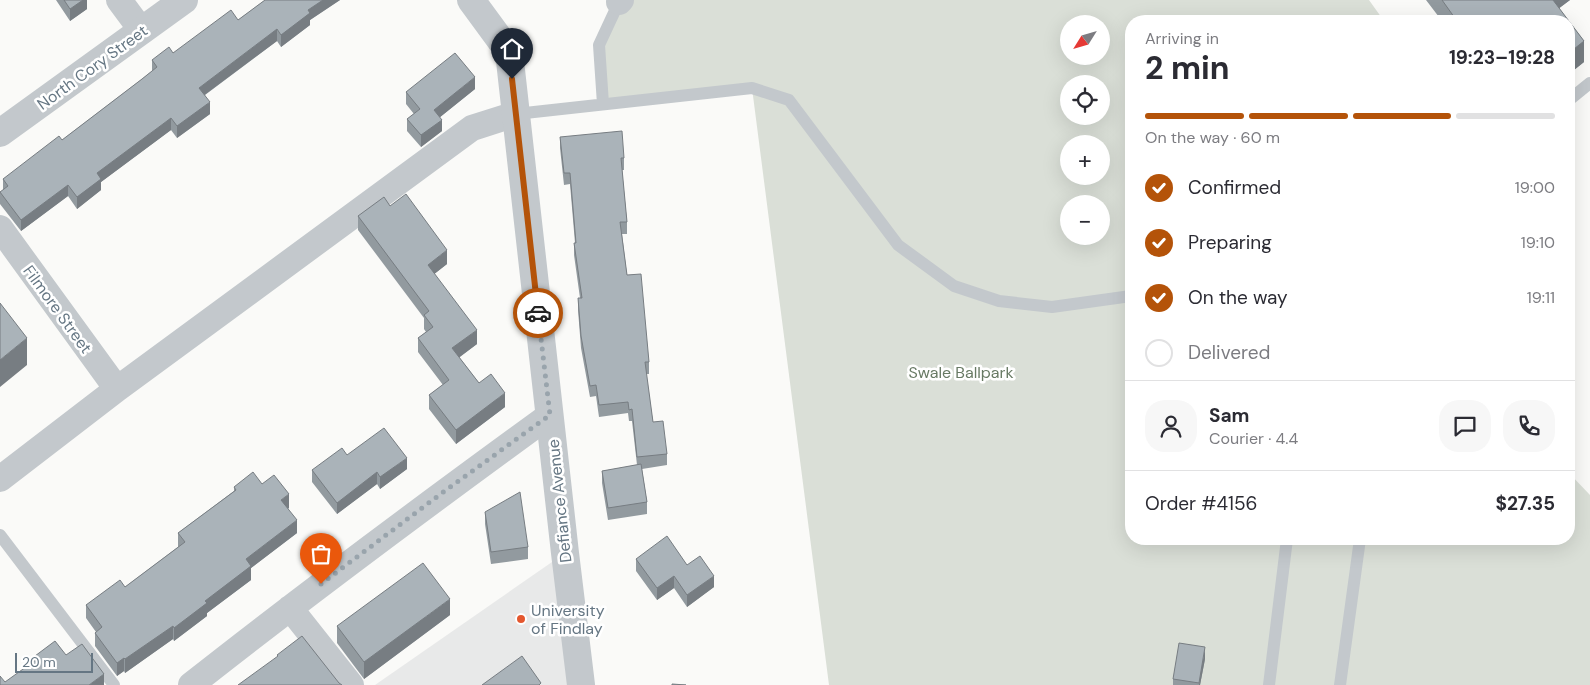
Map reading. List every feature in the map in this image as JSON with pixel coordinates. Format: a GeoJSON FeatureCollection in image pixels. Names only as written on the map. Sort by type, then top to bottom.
{"type":"FeatureCollection","features":[{"type":"Feature","properties":{"kind":"street"},"geometry":{"type":"LineString","coordinates":[[119,0],[142,31]]}},
{"type":"Feature","properties":{"kind":"street","name":"North Cory Street"},"geometry":{"type":"LineString","coordinates":[[0,133],[184,0]]}},
{"type":"Feature","properties":{"kind":"street","name":"Defiance Avenue"},"geometry":{"type":"LineString","coordinates":[[471,0],[504,45],[510,61],[581,685]]}},
{"type":"Feature","properties":{"kind":"street"},"geometry":{"type":"LineString","coordinates":[[0,479],[117,389],[472,128],[516,114]]}},
{"type":"Feature","properties":{"kind":"street","name":"Filmore Street"},"geometry":{"type":"LineString","coordinates":[[0,228],[117,389]]}},
{"type":"Feature","properties":{"kind":"street"},"geometry":{"type":"LineString","coordinates":[[191,685],[446,490],[550,415]]}},
{"type":"Feature","properties":{"kind":"street"},"geometry":{"type":"LineString","coordinates":[[290,608],[351,685]]}},
{"type":"Feature","properties":{"kind":"lane"},"geometry":{"type":"LineString","coordinates":[[604,104],[598,45],[620,1]]}},
{"type":"Feature","properties":{"kind":"lane"},"geometry":{"type":"LineString","coordinates":[[1575,95],[1590,83]]}},
{"type":"Feature","properties":{"kind":"lane"},"geometry":{"type":"LineString","coordinates":[[516,114],[752,88],[789,100],[898,245],[954,286],[999,301],[1052,307],[1125,297]]}},
{"type":"Feature","properties":{"kind":"lane"},"geometry":{"type":"LineString","coordinates":[[0,534],[114,685]]}},
{"type":"Feature","properties":{"kind":"lane"},"geometry":{"type":"LineString","coordinates":[[1269,685],[1286,545]]}},
{"type":"Feature","properties":{"kind":"lane"},"geometry":{"type":"LineString","coordinates":[[1340,685],[1359,545]]}},
{"type":"Feature","properties":{"kind":"shaded area","name":"University of Findlay"},"geometry":{"type":"Polygon","coordinates":[[[565,553],[580,685],[375,685],[565,553]]]}},
{"type":"Feature","properties":{"kind":"green space","name":"Swale Ballpark"},"geometry":{"type":"Polygon","coordinates":[[[621,0],[1369,0],[1380,15],[1125,15],[1125,545],[1575,545],[1575,479],[1590,495],[1590,685],[829,685],[752,88],[603,104],[599,45],[621,0]]]}},
{"type":"Feature","properties":{"kind":"building"},"geometry":{"type":"Polygon","coordinates":[[[64,0],[83,0],[70,9],[64,0]]]}},
{"type":"Feature","properties":{"kind":"building"},"geometry":{"type":"Polygon","coordinates":[[[265,0],[323,0],[308,10],[310,13],[281,35],[277,29],[199,88],[210,102],[177,126],[171,118],[97,173],[101,179],[77,197],[68,185],[21,220],[0,192],[8,186],[3,179],[59,136],[62,140],[142,79],[157,67],[152,60],[169,47],[173,53],[231,10],[238,20],[265,0]]]}},
{"type":"Feature","properties":{"kind":"building"},"geometry":{"type":"Polygon","coordinates":[[[1442,0],[1553,0],[1564,15],[1453,15],[1442,0]]]}},
{"type":"Feature","properties":{"kind":"building"},"geometry":{"type":"Polygon","coordinates":[[[1575,29],[1584,41],[1575,48],[1575,29]]]}},
{"type":"Feature","properties":{"kind":"building"},"geometry":{"type":"Polygon","coordinates":[[[455,53],[475,77],[434,110],[442,120],[421,135],[407,119],[420,109],[406,92],[455,53]]]}},
{"type":"Feature","properties":{"kind":"building"},"geometry":{"type":"Polygon","coordinates":[[[622,131],[624,158],[621,158],[627,222],[620,222],[627,275],[641,274],[649,362],[645,362],[653,422],[663,421],[667,454],[637,457],[632,409],[629,410],[628,402],[599,405],[596,385],[590,386],[581,336],[578,298],[582,298],[574,243],[576,243],[570,173],[564,173],[560,137],[622,131]]]}},
{"type":"Feature","properties":{"kind":"building"},"geometry":{"type":"Polygon","coordinates":[[[406,194],[447,250],[428,265],[477,330],[452,348],[479,383],[491,374],[505,393],[456,430],[429,395],[449,380],[418,338],[433,327],[424,315],[429,311],[358,216],[384,197],[390,206],[406,194]]]}},
{"type":"Feature","properties":{"kind":"building"},"geometry":{"type":"Polygon","coordinates":[[[0,303],[27,338],[0,360],[0,303]]]}},
{"type":"Feature","properties":{"kind":"building"},"geometry":{"type":"Polygon","coordinates":[[[384,428],[407,458],[380,477],[377,472],[337,503],[312,470],[342,448],[347,455],[384,428]]]}},
{"type":"Feature","properties":{"kind":"building"},"geometry":{"type":"Polygon","coordinates":[[[641,464],[647,502],[608,508],[602,471],[641,464]]]}},
{"type":"Feature","properties":{"kind":"building"},"geometry":{"type":"Polygon","coordinates":[[[253,472],[262,484],[274,475],[289,494],[281,500],[297,520],[246,559],[251,566],[205,601],[207,603],[174,628],[173,626],[117,663],[95,633],[102,627],[86,605],[120,580],[125,587],[185,542],[178,533],[236,490],[234,487],[253,472]]]}},
{"type":"Feature","properties":{"kind":"building"},"geometry":{"type":"Polygon","coordinates":[[[520,492],[528,547],[491,552],[485,512],[520,492]]]}},
{"type":"Feature","properties":{"kind":"building"},"geometry":{"type":"Polygon","coordinates":[[[667,536],[687,565],[700,556],[714,576],[687,595],[674,576],[657,588],[636,559],[667,536]]]}},
{"type":"Feature","properties":{"kind":"building"},"geometry":{"type":"Polygon","coordinates":[[[423,563],[450,599],[364,662],[337,626],[423,563]]]}},
{"type":"Feature","properties":{"kind":"building"},"geometry":{"type":"Polygon","coordinates":[[[302,636],[342,685],[238,685],[278,656],[302,636]]]}},
{"type":"Feature","properties":{"kind":"building"},"geometry":{"type":"Polygon","coordinates":[[[55,641],[66,655],[82,644],[104,674],[89,685],[0,685],[0,676],[5,682],[37,659],[35,656],[55,641]]]}},
{"type":"Feature","properties":{"kind":"building"},"geometry":{"type":"Polygon","coordinates":[[[1179,643],[1205,647],[1199,683],[1173,679],[1179,643]]]}},
{"type":"Feature","properties":{"kind":"building"},"geometry":{"type":"Polygon","coordinates":[[[522,656],[541,683],[539,685],[482,685],[522,656]]]}},
{"type":"Feature","properties":{"kind":"way so far"},"geometry":{"type":"LineString","coordinates":[[321,584],[550,415],[538,313]]}},
{"type":"Feature","properties":{"kind":"place","name":"University of Findlay"},"geometry":{"type":"Point","coordinates":[521,619]}},
{"type":"Feature","properties":{"kind":"route"},"geometry":{"type":"LineString","coordinates":[[512,79],[538,313]]}}]}
